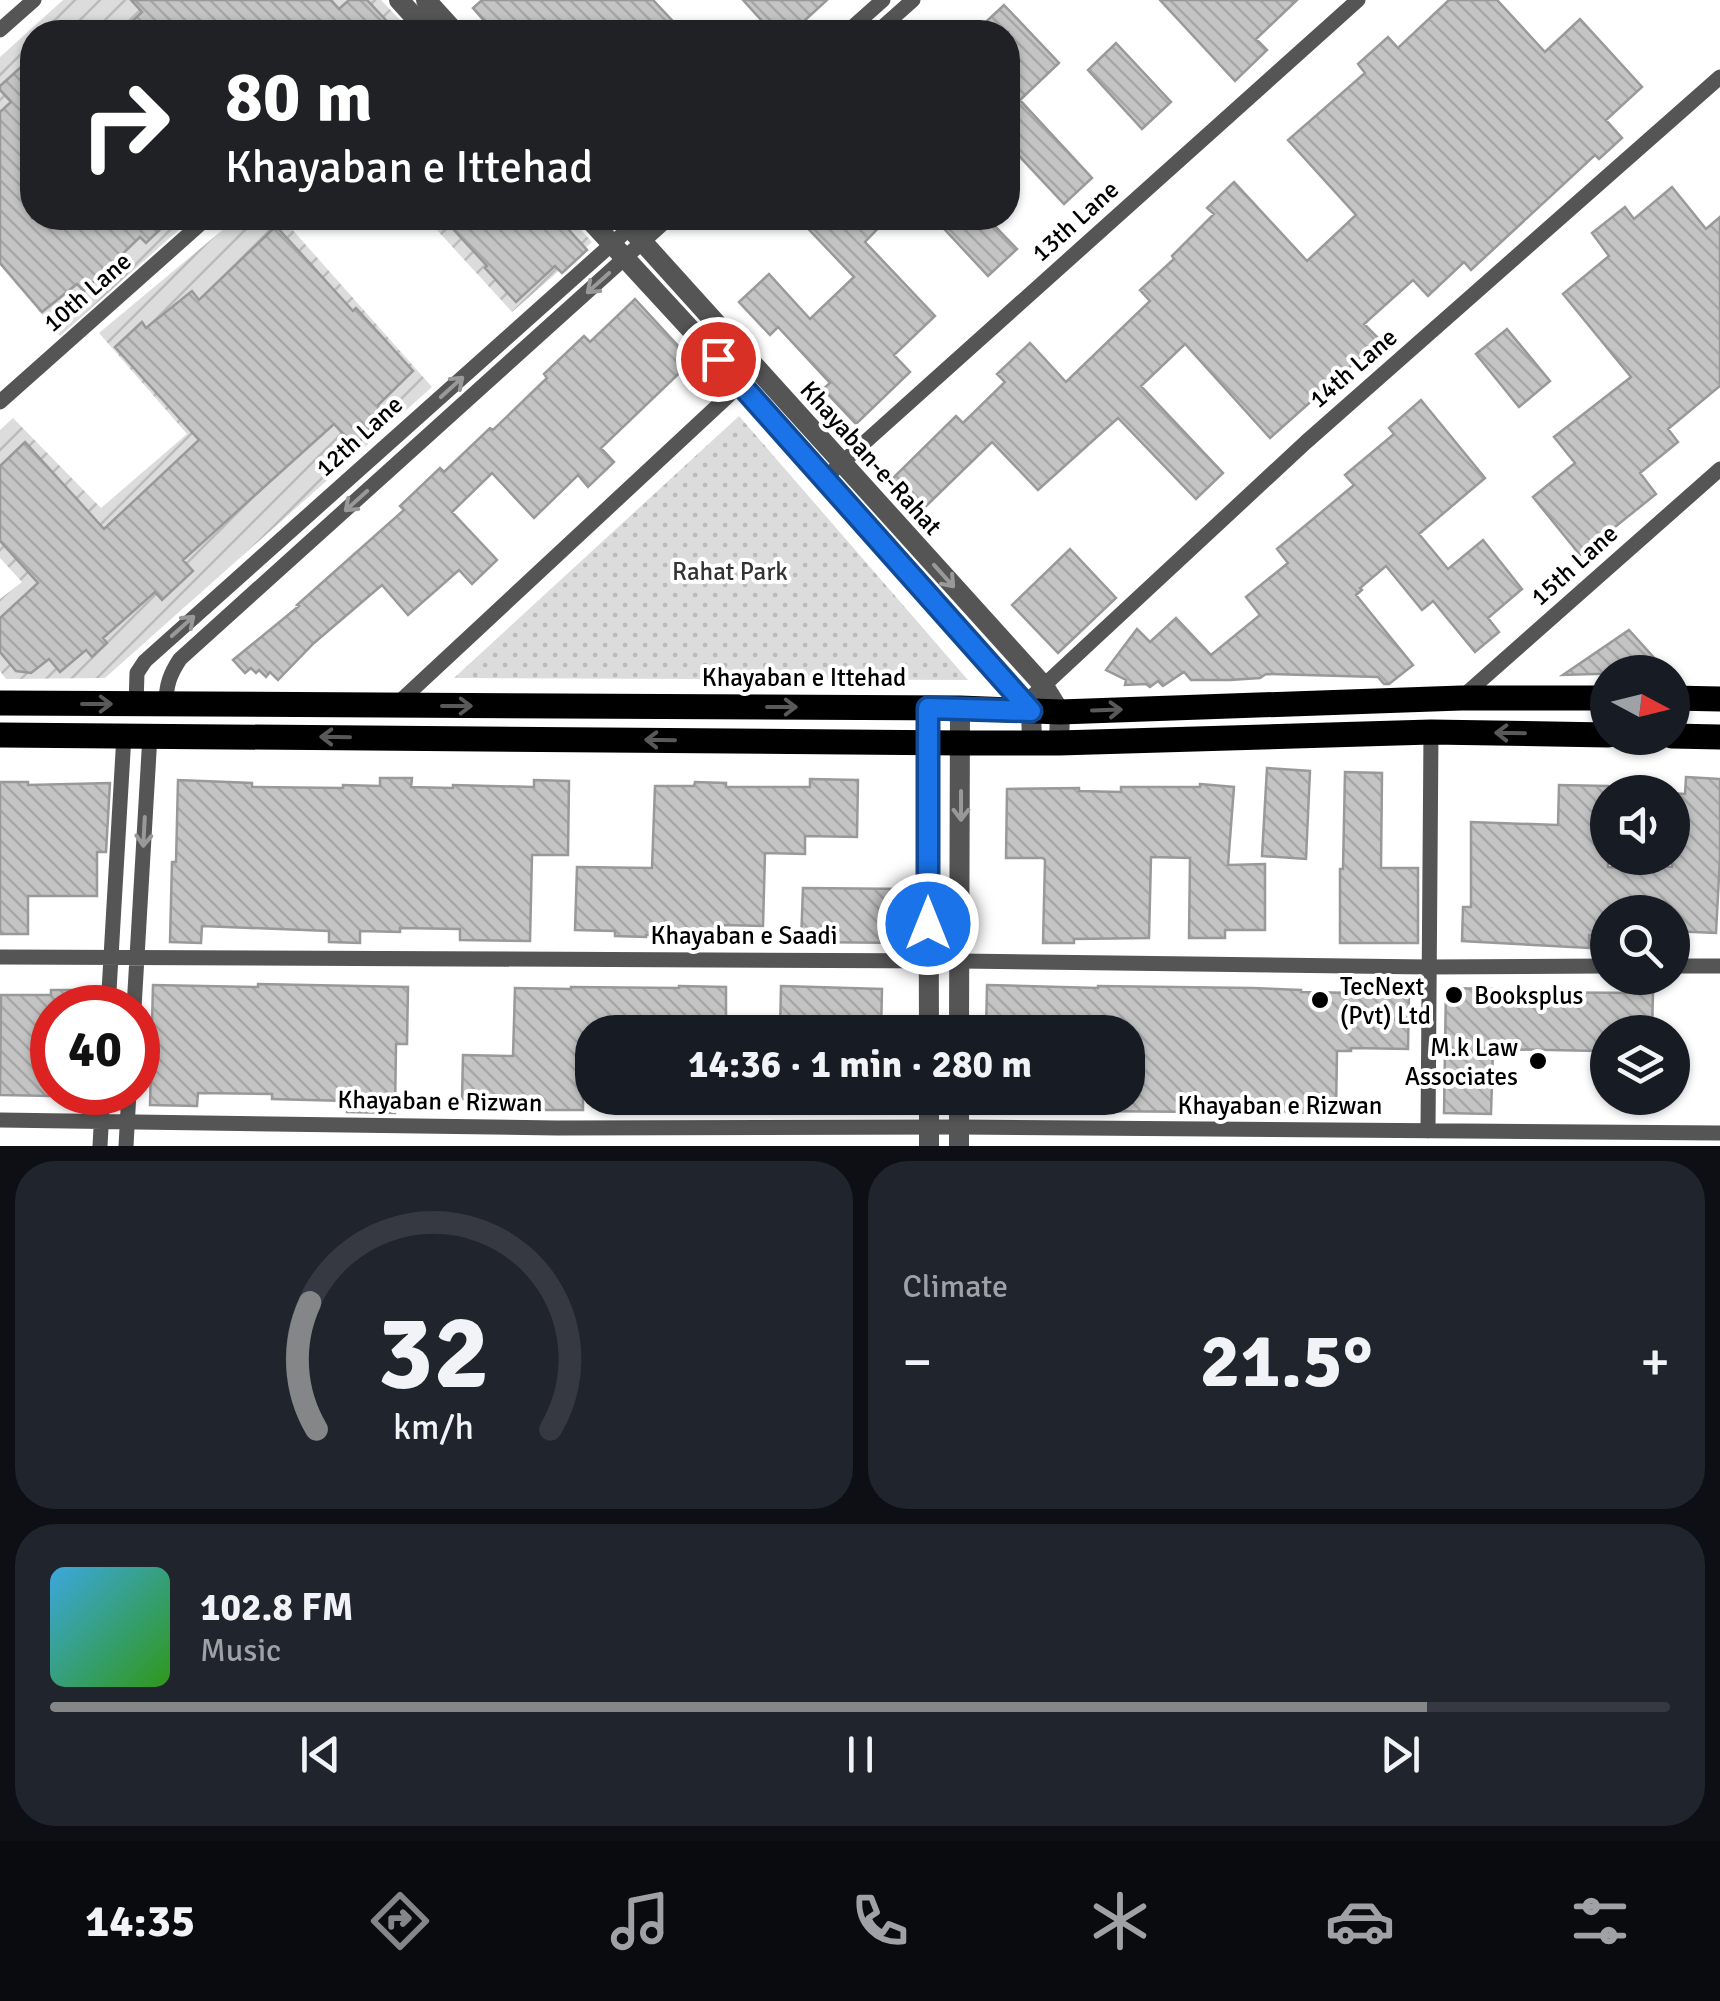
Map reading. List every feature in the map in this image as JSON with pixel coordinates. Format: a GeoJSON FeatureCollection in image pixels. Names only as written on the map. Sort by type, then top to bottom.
{"type":"FeatureCollection","features":[{"type":"Feature","properties":{"kind":"main road","name":"Khayaban e Ittehad"},"geometry":{"type":"LineString","coordinates":[[0,703],[1028,707],[1060,712],[1461,698],[1590,698]]}},
{"type":"Feature","properties":{"kind":"main road"},"geometry":{"type":"LineString","coordinates":[[1690,698],[1720,699]]}},
{"type":"Feature","properties":{"kind":"main road"},"geometry":{"type":"LineString","coordinates":[[0,736],[1059,743],[1431,732],[1590,735]]}},
{"type":"Feature","properties":{"kind":"main road"},"geometry":{"type":"LineString","coordinates":[[1690,736],[1720,737]]}},
{"type":"Feature","properties":{"kind":"street"},"geometry":{"type":"LineString","coordinates":[[0,30],[34,0]]}},
{"type":"Feature","properties":{"kind":"street"},"geometry":{"type":"LineString","coordinates":[[426,0],[444,20]]}},
{"type":"Feature","properties":{"kind":"street"},"geometry":{"type":"LineString","coordinates":[[860,20],[883,0]]}},
{"type":"Feature","properties":{"kind":"street"},"geometry":{"type":"LineString","coordinates":[[890,20],[913,0]]}},
{"type":"Feature","properties":{"kind":"street","name":"13th Lane"},"geometry":{"type":"LineString","coordinates":[[825,478],[1358,0]]}},
{"type":"Feature","properties":{"kind":"street","name":"14th Lane"},"geometry":{"type":"LineString","coordinates":[[1028,707],[1044,686],[1306,442],[1720,77]]}},
{"type":"Feature","properties":{"kind":"street","name":"10th Lane"},"geometry":{"type":"LineString","coordinates":[[0,402],[194,230]]}},
{"type":"Feature","properties":{"kind":"street"},"geometry":{"type":"LineString","coordinates":[[599,230],[1028,707],[1032,742]]}},
{"type":"Feature","properties":{"kind":"street","name":"12th Lane"},"geometry":{"type":"LineString","coordinates":[[166,704],[170,674],[180,658],[619,252],[632,230]]}},
{"type":"Feature","properties":{"kind":"street","name":"Khayaban-e-Rahat"},"geometry":{"type":"LineString","coordinates":[[637,230],[841,463],[1044,686],[1060,712]]}},
{"type":"Feature","properties":{"kind":"street","name":"12th Lane"},"geometry":{"type":"LineString","coordinates":[[136,704],[137,673],[145,660],[619,252]]}},
{"type":"Feature","properties":{"kind":"street"},"geometry":{"type":"LineString","coordinates":[[396,706],[740,384]]}},
{"type":"Feature","properties":{"kind":"street","name":"15th Lane"},"geometry":{"type":"LineString","coordinates":[[1461,698],[1720,469]]}},
{"type":"Feature","properties":{"kind":"street"},"geometry":{"type":"LineString","coordinates":[[928,708],[929,1015]]}},
{"type":"Feature","properties":{"kind":"street"},"geometry":{"type":"LineString","coordinates":[[960,708],[960,1015]]}},
{"type":"Feature","properties":{"kind":"street"},"geometry":{"type":"LineString","coordinates":[[1059,743],[1060,712]]}},
{"type":"Feature","properties":{"kind":"street"},"geometry":{"type":"LineString","coordinates":[[1428,1131],[1431,732]]}},
{"type":"Feature","properties":{"kind":"street"},"geometry":{"type":"LineString","coordinates":[[110,985],[137,735]]}},
{"type":"Feature","properties":{"kind":"street"},"geometry":{"type":"LineString","coordinates":[[136,985],[137,735]]}},
{"type":"Feature","properties":{"kind":"street","name":"Khayaban e Saadi"},"geometry":{"type":"LineString","coordinates":[[0,957],[1590,966]]}},
{"type":"Feature","properties":{"kind":"street"},"geometry":{"type":"LineString","coordinates":[[1690,966],[1720,966]]}},
{"type":"Feature","properties":{"kind":"street"},"geometry":{"type":"LineString","coordinates":[[100,1146],[101,1115]]}},
{"type":"Feature","properties":{"kind":"street"},"geometry":{"type":"LineString","coordinates":[[126,1146],[127,1115]]}},
{"type":"Feature","properties":{"kind":"street","name":"Khayaban e Rizwan"},"geometry":{"type":"LineString","coordinates":[[0,1120],[929,1137],[1428,1131],[1720,1133]]}},
{"type":"Feature","properties":{"kind":"street"},"geometry":{"type":"LineString","coordinates":[[557,1128],[557,1146]]}},
{"type":"Feature","properties":{"kind":"green space"},"geometry":{"type":"Polygon","coordinates":[[[63,0],[381,0],[400,20],[41,20],[63,0]]]}},
{"type":"Feature","properties":{"kind":"green space"},"geometry":{"type":"Polygon","coordinates":[[[20,39],[20,230],[179,230],[60,336],[0,265],[0,57],[20,39]]]}},
{"type":"Feature","properties":{"kind":"green space"},"geometry":{"type":"Polygon","coordinates":[[[223,230],[293,230],[432,387],[105,678],[6,679],[0,671],[0,599],[22,582],[0,558],[0,430],[13,418],[101,508],[187,434],[99,333],[223,230]]]}},
{"type":"Feature","properties":{"kind":"green space"},"geometry":{"type":"Polygon","coordinates":[[[437,230],[581,230],[592,242],[512,312],[437,230]]]}},
{"type":"Feature","properties":{"kind":"green space","name":"Rahat Park"},"geometry":{"type":"Polygon","coordinates":[[[739,416],[968,680],[454,678],[739,416]]]}},
{"type":"Feature","properties":{"kind":"building"},"geometry":{"type":"Polygon","coordinates":[[[131,0],[331,0],[339,9],[349,0],[367,0],[386,20],[134,20],[142,12],[131,0]]]}},
{"type":"Feature","properties":{"kind":"building"},"geometry":{"type":"Polygon","coordinates":[[[482,0],[653,0],[672,20],[484,20],[473,8],[482,0]]]}},
{"type":"Feature","properties":{"kind":"building"},"geometry":{"type":"Polygon","coordinates":[[[743,0],[827,0],[805,20],[761,20],[743,0]]]}},
{"type":"Feature","properties":{"kind":"building"},"geometry":{"type":"Polygon","coordinates":[[[1160,0],[1297,0],[1256,39],[1267,50],[1235,81],[1160,0]]]}},
{"type":"Feature","properties":{"kind":"building"},"geometry":{"type":"Polygon","coordinates":[[[1449,0],[1497,0],[1545,52],[1580,19],[1642,87],[1606,120],[1622,138],[1599,159],[1595,155],[1471,270],[1464,262],[1428,296],[1413,280],[1364,324],[1380,340],[1270,438],[1185,344],[1141,386],[1223,473],[1196,499],[1118,418],[1038,490],[992,442],[922,510],[892,479],[956,416],[963,423],[1005,382],[997,374],[1030,343],[1066,382],[1150,301],[1140,290],[1214,214],[1207,208],[1234,182],[1307,261],[1356,215],[1288,140],[1365,73],[1358,64],[1388,37],[1398,48],[1449,0]]]}},
{"type":"Feature","properties":{"kind":"building"},"geometry":{"type":"Polygon","coordinates":[[[1004,5],[1018,20],[988,20],[1004,5]]]}},
{"type":"Feature","properties":{"kind":"building"},"geometry":{"type":"Polygon","coordinates":[[[1020,22],[1059,63],[1020,100],[1020,22]]]}},
{"type":"Feature","properties":{"kind":"building"},"geometry":{"type":"Polygon","coordinates":[[[1116,43],[1171,102],[1142,129],[1088,70],[1116,43]]]}},
{"type":"Feature","properties":{"kind":"building"},"geometry":{"type":"Polygon","coordinates":[[[20,68],[20,230],[160,230],[146,243],[140,237],[84,291],[77,284],[42,312],[0,263],[0,112],[11,102],[0,86],[20,68]]]}},
{"type":"Feature","properties":{"kind":"building"},"geometry":{"type":"Polygon","coordinates":[[[1020,100],[1092,178],[1064,204],[1020,157],[1020,100]]]}},
{"type":"Feature","properties":{"kind":"building"},"geometry":{"type":"Polygon","coordinates":[[[1672,187],[1706,229],[1720,217],[1720,386],[1668,429],[1678,442],[1640,473],[1656,494],[1580,555],[1533,497],[1575,463],[1554,437],[1631,377],[1563,294],[1609,256],[1592,233],[1625,207],[1634,219],[1672,187]]]}},
{"type":"Feature","properties":{"kind":"building"},"geometry":{"type":"Polygon","coordinates":[[[272,230],[280,230],[413,371],[378,405],[388,416],[354,446],[334,424],[183,560],[193,571],[162,600],[155,592],[103,638],[107,643],[92,657],[86,650],[60,672],[49,659],[31,673],[16,671],[0,652],[0,618],[38,583],[0,541],[0,466],[25,442],[104,529],[199,440],[115,347],[142,322],[146,328],[192,291],[199,300],[272,230]]]}},
{"type":"Feature","properties":{"kind":"building"},"geometry":{"type":"Polygon","coordinates":[[[454,230],[569,230],[587,250],[562,273],[555,266],[516,302],[454,230]]]}},
{"type":"Feature","properties":{"kind":"building"},"geometry":{"type":"Polygon","coordinates":[[[809,230],[876,230],[865,242],[935,316],[894,355],[910,372],[856,424],[823,389],[830,383],[778,327],[770,335],[739,302],[769,274],[810,319],[854,277],[809,230]]]}},
{"type":"Feature","properties":{"kind":"building"},"geometry":{"type":"Polygon","coordinates":[[[945,230],[999,230],[1017,249],[988,276],[945,230]]]}},
{"type":"Feature","properties":{"kind":"building"},"geometry":{"type":"Polygon","coordinates":[[[635,299],[692,361],[601,448],[614,462],[588,487],[578,475],[534,518],[492,473],[452,512],[497,560],[472,584],[459,570],[408,615],[382,585],[314,643],[278,680],[270,672],[266,677],[251,668],[245,673],[233,660],[404,510],[400,506],[440,468],[444,472],[490,428],[493,430],[584,336],[590,342],[635,299]]]}},
{"type":"Feature","properties":{"kind":"building"},"geometry":{"type":"Polygon","coordinates":[[[1507,329],[1550,381],[1519,407],[1476,354],[1507,329]]]}},
{"type":"Feature","properties":{"kind":"building"},"geometry":{"type":"Polygon","coordinates":[[[1421,400],[1485,478],[1419,534],[1448,569],[1483,540],[1522,589],[1488,618],[1499,632],[1475,652],[1433,601],[1422,610],[1386,566],[1356,595],[1413,665],[1389,684],[1378,677],[1266,674],[1260,678],[1191,680],[1184,672],[1163,686],[1158,681],[1150,687],[1125,685],[1126,680],[1106,670],[1137,629],[1150,642],[1176,618],[1211,655],[1260,615],[1246,597],[1288,563],[1277,549],[1354,485],[1345,475],[1394,434],[1389,428],[1421,400]]]}},
{"type":"Feature","properties":{"kind":"building"},"geometry":{"type":"Polygon","coordinates":[[[1070,549],[1116,598],[1058,653],[1012,605],[1070,549]]]}},
{"type":"Feature","properties":{"kind":"building"},"geometry":{"type":"Polygon","coordinates":[[[1629,630],[1652,655],[1592,655],[1629,630]]]}},
{"type":"Feature","properties":{"kind":"building"},"geometry":{"type":"Polygon","coordinates":[[[1590,657],[1590,674],[1563,675],[1590,657]]]}},
{"type":"Feature","properties":{"kind":"building"},"geometry":{"type":"Polygon","coordinates":[[[1267,768],[1310,771],[1306,859],[1262,856],[1267,768]]]}},
{"type":"Feature","properties":{"kind":"building"},"geometry":{"type":"Polygon","coordinates":[[[1345,772],[1382,773],[1381,868],[1418,868],[1418,943],[1340,943],[1345,772]]]}},
{"type":"Feature","properties":{"kind":"building"},"geometry":{"type":"Polygon","coordinates":[[[1690,777],[1720,779],[1716,933],[1690,932],[1690,895],[1590,895],[1589,948],[1462,941],[1463,907],[1471,907],[1471,822],[1558,825],[1559,785],[1590,786],[1590,875],[1690,875],[1690,777]]]}},
{"type":"Feature","properties":{"kind":"building"},"geometry":{"type":"Polygon","coordinates":[[[380,778],[412,778],[411,787],[453,788],[534,787],[534,780],[569,781],[568,855],[532,855],[530,941],[460,940],[460,929],[400,928],[400,932],[360,931],[360,943],[329,942],[329,931],[202,926],[201,943],[170,942],[178,780],[252,783],[252,787],[343,788],[380,786],[380,778]]]}},
{"type":"Feature","properties":{"kind":"building"},"geometry":{"type":"Polygon","coordinates":[[[810,779],[858,780],[857,837],[805,836],[805,854],[765,853],[763,926],[722,925],[722,935],[646,937],[575,930],[577,867],[652,868],[655,786],[694,786],[695,782],[726,783],[726,787],[810,787],[810,779]]]}},
{"type":"Feature","properties":{"kind":"building"},"geometry":{"type":"Polygon","coordinates":[[[0,782],[110,783],[106,852],[97,852],[97,896],[28,896],[28,934],[0,934],[0,782]]]}},
{"type":"Feature","properties":{"kind":"building"},"geometry":{"type":"Polygon","coordinates":[[[1121,787],[1234,787],[1228,865],[1265,864],[1265,930],[1225,930],[1225,938],[1189,938],[1190,858],[1151,857],[1149,938],[1043,943],[1045,860],[1006,858],[1007,789],[1121,792],[1121,787]]]}},
{"type":"Feature","properties":{"kind":"building"},"geometry":{"type":"Polygon","coordinates":[[[803,888],[909,889],[908,943],[801,942],[803,888]]]}},
{"type":"Feature","properties":{"kind":"building"},"geometry":{"type":"Polygon","coordinates":[[[160,985],[408,987],[407,1044],[396,1044],[395,1113],[347,1112],[347,1101],[272,1099],[272,1094],[198,1093],[197,1106],[160,1105],[160,985]]]}},
{"type":"Feature","properties":{"kind":"building"},"geometry":{"type":"Polygon","coordinates":[[[987,985],[1409,991],[1408,1049],[1337,1051],[1336,1114],[1210,1109],[1145,1111],[1145,1015],[986,1015],[987,985]]]}},
{"type":"Feature","properties":{"kind":"building"},"geometry":{"type":"Polygon","coordinates":[[[781,986],[882,989],[881,1015],[780,1015],[781,986]]]}},
{"type":"Feature","properties":{"kind":"building"},"geometry":{"type":"Polygon","coordinates":[[[726,987],[726,1015],[575,1015],[575,1110],[528,1110],[528,1101],[462,1099],[463,1055],[513,1056],[515,988],[726,987]]]}},
{"type":"Feature","properties":{"kind":"building"},"geometry":{"type":"Polygon","coordinates":[[[1446,988],[1653,995],[1652,1015],[1590,1015],[1590,1051],[1493,1049],[1491,1114],[1444,1113],[1446,988]]]}},
{"type":"Feature","properties":{"kind":"building"},"geometry":{"type":"Polygon","coordinates":[[[1,995],[30,995],[30,1096],[0,1095],[1,995]]]}},
{"type":"Feature","properties":{"kind":"place","name":"Booksplus"},"geometry":{"type":"Point","coordinates":[1454,995]}},
{"type":"Feature","properties":{"kind":"place","name":"TecNext (Pvt) Ltd"},"geometry":{"type":"Point","coordinates":[1320,1000]}},
{"type":"Feature","properties":{"kind":"place","name":"M.k Law Associates"},"geometry":{"type":"Point","coordinates":[1538,1061]}},
{"type":"Feature","properties":{"kind":"route"},"geometry":{"type":"LineString","coordinates":[[718,359],[1031,711],[928,708],[928,924]]}}]}
